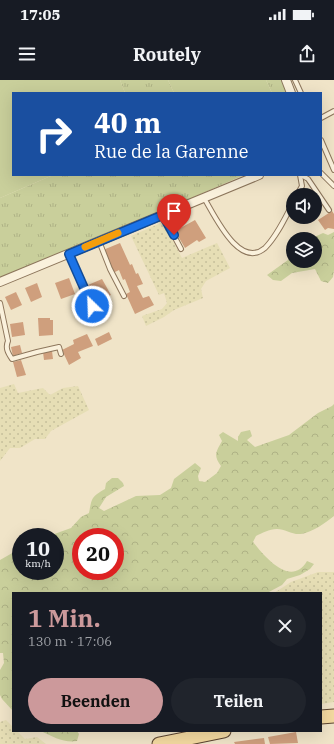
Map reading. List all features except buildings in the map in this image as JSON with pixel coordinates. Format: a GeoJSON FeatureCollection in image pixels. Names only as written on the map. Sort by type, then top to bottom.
{"type":"FeatureCollection","features":[{"type":"Feature","properties":{"kind":"main road"},"geometry":{"type":"LineString","coordinates":[[322,718],[334,716]]}},
{"type":"Feature","properties":{"kind":"main road"},"geometry":{"type":"LineString","coordinates":[[159,744],[219,732]]}},
{"type":"Feature","properties":{"kind":"street"},"geometry":{"type":"LineString","coordinates":[[286,80],[291,92]]}},
{"type":"Feature","properties":{"kind":"street"},"geometry":{"type":"LineString","coordinates":[[0,282],[257,176]]}},
{"type":"Feature","properties":{"kind":"lane"},"geometry":{"type":"LineString","coordinates":[[295,80],[301,92]]}},
{"type":"Feature","properties":{"kind":"lane"},"geometry":{"type":"LineString","coordinates":[[322,117],[334,111]]}},
{"type":"Feature","properties":{"kind":"lane"},"geometry":{"type":"LineString","coordinates":[[322,142],[334,170]]}},
{"type":"Feature","properties":{"kind":"lane"},"geometry":{"type":"LineString","coordinates":[[322,174],[334,186]]}},
{"type":"Feature","properties":{"kind":"lane"},"geometry":{"type":"LineString","coordinates":[[301,176],[301,188]]}},
{"type":"Feature","properties":{"kind":"lane"},"geometry":{"type":"LineString","coordinates":[[303,176],[308,179],[329,210]]}},
{"type":"Feature","properties":{"kind":"lane"},"geometry":{"type":"LineString","coordinates":[[204,198],[225,233],[234,244],[243,251],[252,253],[260,251],[281,227],[286,217]]}},
{"type":"Feature","properties":{"kind":"lane"},"geometry":{"type":"LineString","coordinates":[[163,215],[181,249]]}},
{"type":"Feature","properties":{"kind":"lane"},"geometry":{"type":"LineString","coordinates":[[99,241],[110,269],[124,296]]}},
{"type":"Feature","properties":{"kind":"lane"},"geometry":{"type":"LineString","coordinates":[[69,254],[92,306]]}},
{"type":"Feature","properties":{"kind":"lane"},"geometry":{"type":"LineString","coordinates":[[0,303],[8,341],[6,346],[8,354],[12,359],[59,347],[61,354]]}},
{"type":"Feature","properties":{"kind":"shaded area"},"geometry":{"type":"Polygon","coordinates":[[[163,222],[182,258],[217,243],[230,268],[206,281],[201,289],[203,298],[174,310],[146,326],[142,316],[162,309],[167,303],[164,293],[159,295],[131,236],[163,222]]]}},
{"type":"Feature","properties":{"kind":"shaded area"},"geometry":{"type":"Polygon","coordinates":[[[14,384],[18,393],[43,388],[50,395],[63,388],[78,386],[89,410],[51,431],[45,439],[35,439],[20,448],[10,448],[0,461],[0,388],[14,384]]]}},
{"type":"Feature","properties":{"kind":"shaded area"},"geometry":{"type":"Polygon","coordinates":[[[318,572],[334,572],[334,702],[322,704],[322,592],[276,592],[291,582],[318,572]]]}},
{"type":"Feature","properties":{"kind":"shaded area"},"geometry":{"type":"Polygon","coordinates":[[[6,720],[12,726],[12,732],[18,732],[25,739],[37,737],[46,744],[0,744],[0,722],[6,720]]]}},
{"type":"Feature","properties":{"kind":"green space"},"geometry":{"type":"Polygon","coordinates":[[[0,80],[120,80],[125,92],[12,92],[12,176],[51,176],[0,198],[0,80]]]}},
{"type":"Feature","properties":{"kind":"green space"},"geometry":{"type":"Polygon","coordinates":[[[120,80],[168,80],[174,92],[125,92],[120,80]]]}},
{"type":"Feature","properties":{"kind":"green space"},"geometry":{"type":"Polygon","coordinates":[[[168,80],[266,80],[272,92],[174,92],[168,80]]]}},
{"type":"Feature","properties":{"kind":"green space"},"geometry":{"type":"Polygon","coordinates":[[[266,80],[282,80],[288,92],[272,92],[266,80]]]}},
{"type":"Feature","properties":{"kind":"green space"},"geometry":{"type":"Polygon","coordinates":[[[51,176],[242,176],[0,279],[0,198],[51,176]]]}},
{"type":"Feature","properties":{"kind":"green space"},"geometry":{"type":"Polygon","coordinates":[[[334,232],[334,270],[333,277],[328,283],[321,281],[315,269],[292,273],[281,281],[273,280],[267,275],[286,261],[286,268],[322,268],[322,233],[328,235],[334,232]]]}},
{"type":"Feature","properties":{"kind":"green space"},"geometry":{"type":"Polygon","coordinates":[[[334,404],[334,516],[319,527],[305,533],[298,534],[280,529],[274,529],[256,536],[253,542],[271,562],[286,571],[294,572],[301,569],[307,561],[314,564],[310,569],[300,575],[287,579],[282,585],[269,592],[12,592],[12,710],[0,695],[0,670],[4,663],[3,653],[0,653],[0,560],[12,553],[12,580],[64,580],[64,531],[71,528],[81,517],[89,513],[93,498],[105,489],[106,483],[112,478],[118,478],[124,486],[106,497],[99,508],[104,511],[136,496],[160,495],[171,488],[174,479],[195,463],[201,468],[198,476],[199,481],[205,482],[217,473],[221,466],[216,454],[222,441],[219,435],[223,432],[238,441],[238,437],[241,432],[250,430],[252,436],[247,440],[255,447],[289,435],[318,413],[334,404]]]}},
{"type":"Feature","properties":{"kind":"green space"},"geometry":{"type":"Polygon","coordinates":[[[43,732],[78,732],[79,734],[77,741],[68,741],[43,732]]]}},
{"type":"Feature","properties":{"kind":"slow traffic"},"geometry":{"type":"LineString","coordinates":[[85,247],[118,233]]}},
{"type":"Feature","properties":{"kind":"route"},"geometry":{"type":"LineString","coordinates":[[92,306],[69,254],[163,215],[174,235]]}}]}
